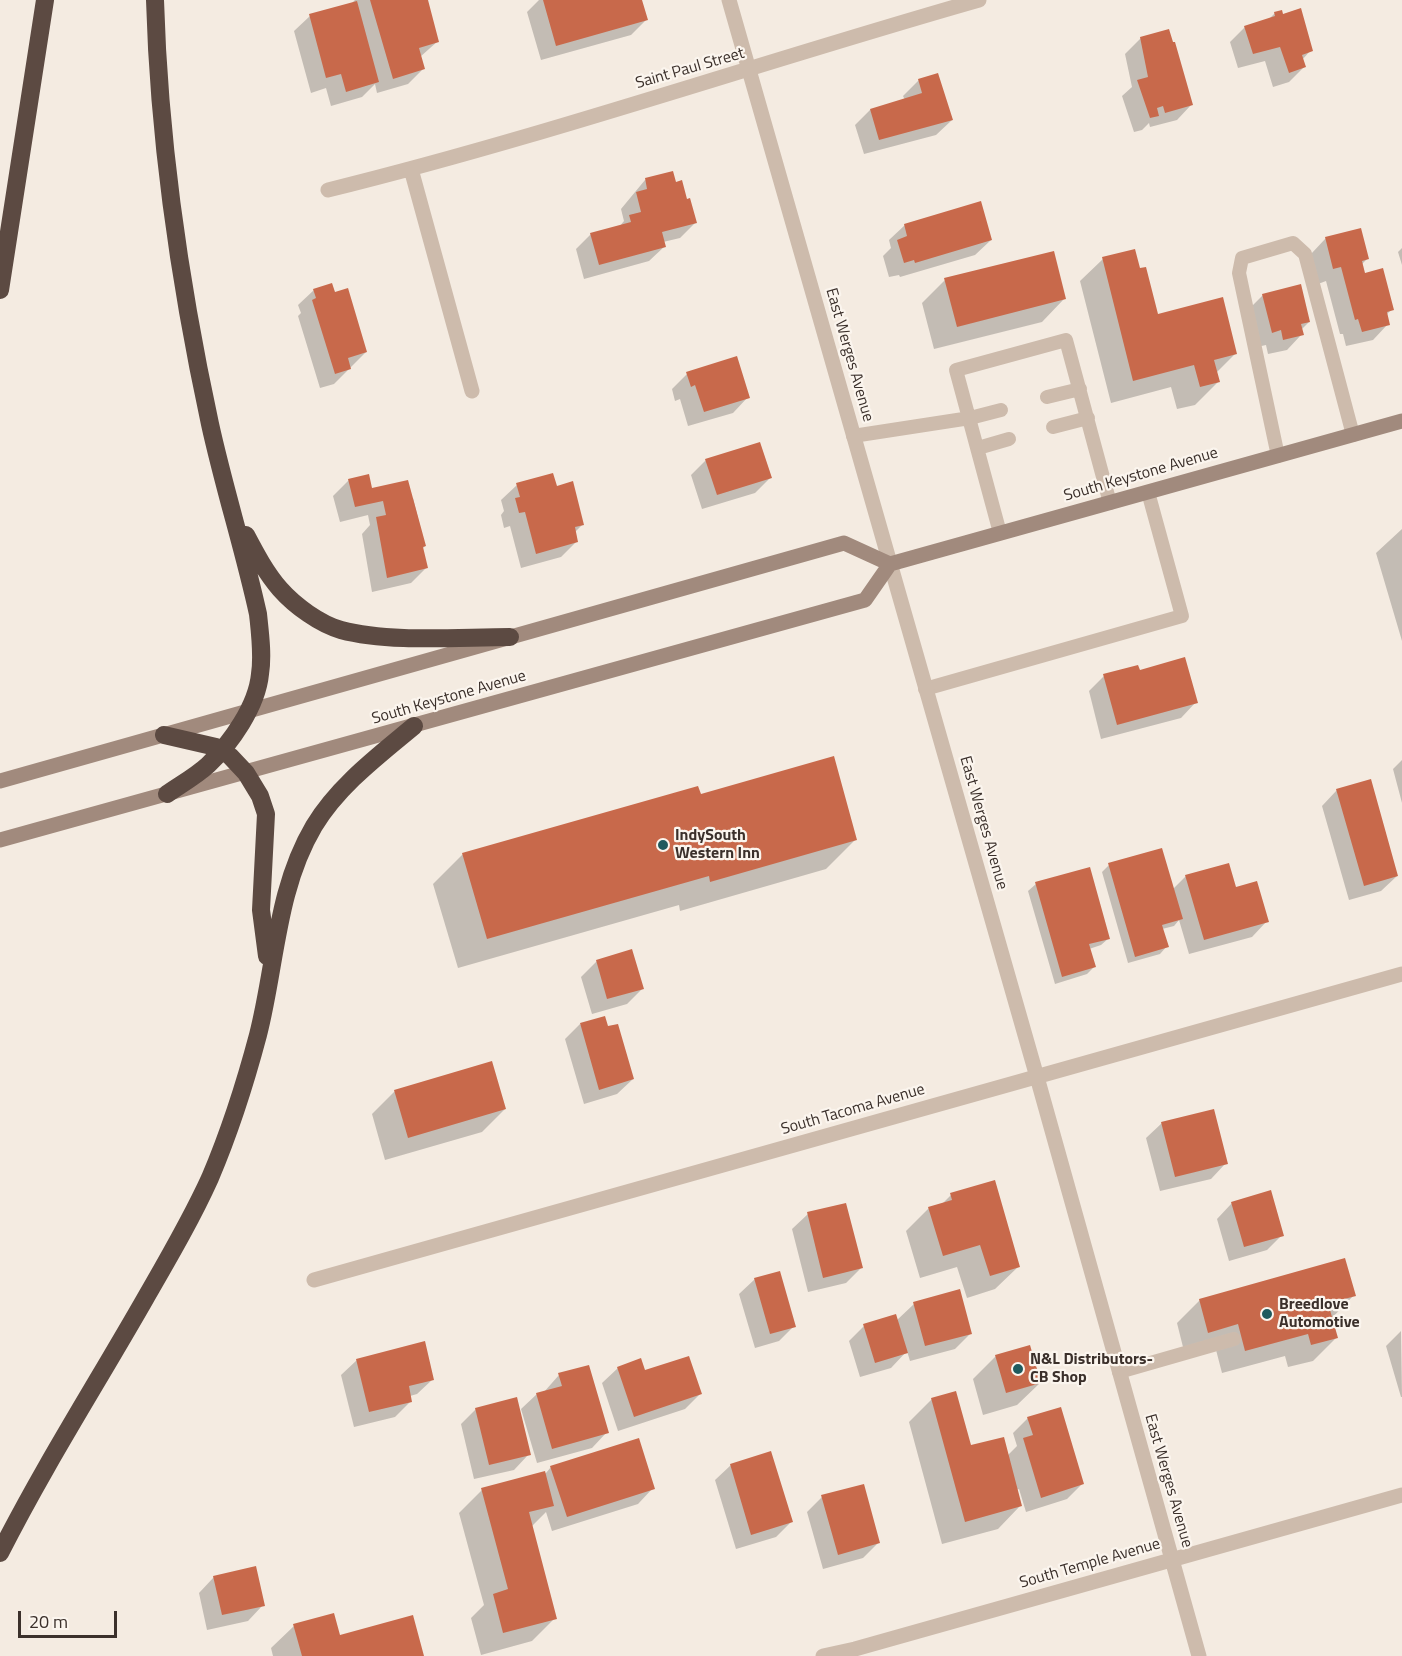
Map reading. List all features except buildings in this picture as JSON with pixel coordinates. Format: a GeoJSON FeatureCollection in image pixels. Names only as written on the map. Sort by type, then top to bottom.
{"type":"FeatureCollection","features":[{"type":"Feature","properties":{"kind":"highway"},"geometry":{"type":"LineString","coordinates":[[0,290],[45,0]]}},
{"type":"Feature","properties":{"kind":"highway"},"geometry":{"type":"LineString","coordinates":[[155,0],[166,152],[186,301],[210,426],[234,512],[258,614],[260,638],[260,674],[254,697],[221,750],[207,765],[167,794]]}},
{"type":"Feature","properties":{"kind":"highway"},"geometry":{"type":"LineString","coordinates":[[234,512],[263,566],[280,589],[297,605],[339,629],[407,636],[510,637]]}},
{"type":"Feature","properties":{"kind":"highway"},"geometry":{"type":"LineString","coordinates":[[0,1553],[201,1197],[243,1091],[258,1032],[282,907],[298,857],[314,826],[353,778],[414,726]]}},
{"type":"Feature","properties":{"kind":"highway"},"geometry":{"type":"LineString","coordinates":[[164,735],[221,750],[246,773],[260,796],[266,814],[261,910],[269,973]]}},
{"type":"Feature","properties":{"kind":"main road","name":"South Keystone Avenue"},"geometry":{"type":"LineString","coordinates":[[0,840],[865,600],[890,564],[1402,421]]}},
{"type":"Feature","properties":{"kind":"main road"},"geometry":{"type":"LineString","coordinates":[[0,781],[844,543],[890,564]]}},
{"type":"Feature","properties":{"kind":"street","name":"East Werges Avenue"},"geometry":{"type":"LineString","coordinates":[[729,0],[1037,1077],[1199,1656]]}},
{"type":"Feature","properties":{"kind":"street","name":"Saint Paul Street"},"geometry":{"type":"LineString","coordinates":[[328,190],[411,170],[749,71],[826,44],[979,0]]}},
{"type":"Feature","properties":{"kind":"street"},"geometry":{"type":"LineString","coordinates":[[411,170],[472,391]]}},
{"type":"Feature","properties":{"kind":"street","name":"South Tacoma Avenue"},"geometry":{"type":"LineString","coordinates":[[314,1280],[1402,974]]}},
{"type":"Feature","properties":{"kind":"street","name":"South Temple Avenue"},"geometry":{"type":"LineString","coordinates":[[823,1656],[855,1649],[1402,1495]]}},
{"type":"Feature","properties":{"kind":"lane"},"geometry":{"type":"LineString","coordinates":[[1278,456],[1239,273],[1242,258],[1284,244],[1293,243],[1305,254],[1353,435]]}},
{"type":"Feature","properties":{"kind":"lane"},"geometry":{"type":"LineString","coordinates":[[1000,533],[956,370],[1066,340],[1110,502]]}},
{"type":"Feature","properties":{"kind":"lane"},"geometry":{"type":"LineString","coordinates":[[1047,397],[1080,388]]}},
{"type":"Feature","properties":{"kind":"lane"},"geometry":{"type":"LineString","coordinates":[[853,436],[970,418],[1001,410]]}},
{"type":"Feature","properties":{"kind":"lane"},"geometry":{"type":"LineString","coordinates":[[1053,427],[1088,418]]}},
{"type":"Feature","properties":{"kind":"lane"},"geometry":{"type":"LineString","coordinates":[[978,448],[1009,440]]}},
{"type":"Feature","properties":{"kind":"lane"},"geometry":{"type":"LineString","coordinates":[[925,688],[1182,616],[1148,492]]}},
{"type":"Feature","properties":{"kind":"lane"},"geometry":{"type":"LineString","coordinates":[[1119,1372],[1234,1339]]}},
{"type":"Feature","properties":{"kind":"place","name":"IndySouth Western Inn"},"geometry":{"type":"Point","coordinates":[663,845]}},
{"type":"Feature","properties":{"kind":"place","name":"Breedlove Automotive"},"geometry":{"type":"Point","coordinates":[1267,1314]}},
{"type":"Feature","properties":{"kind":"place","name":"N&L Distributors- CB Shop"},"geometry":{"type":"Point","coordinates":[1018,1369]}}]}
